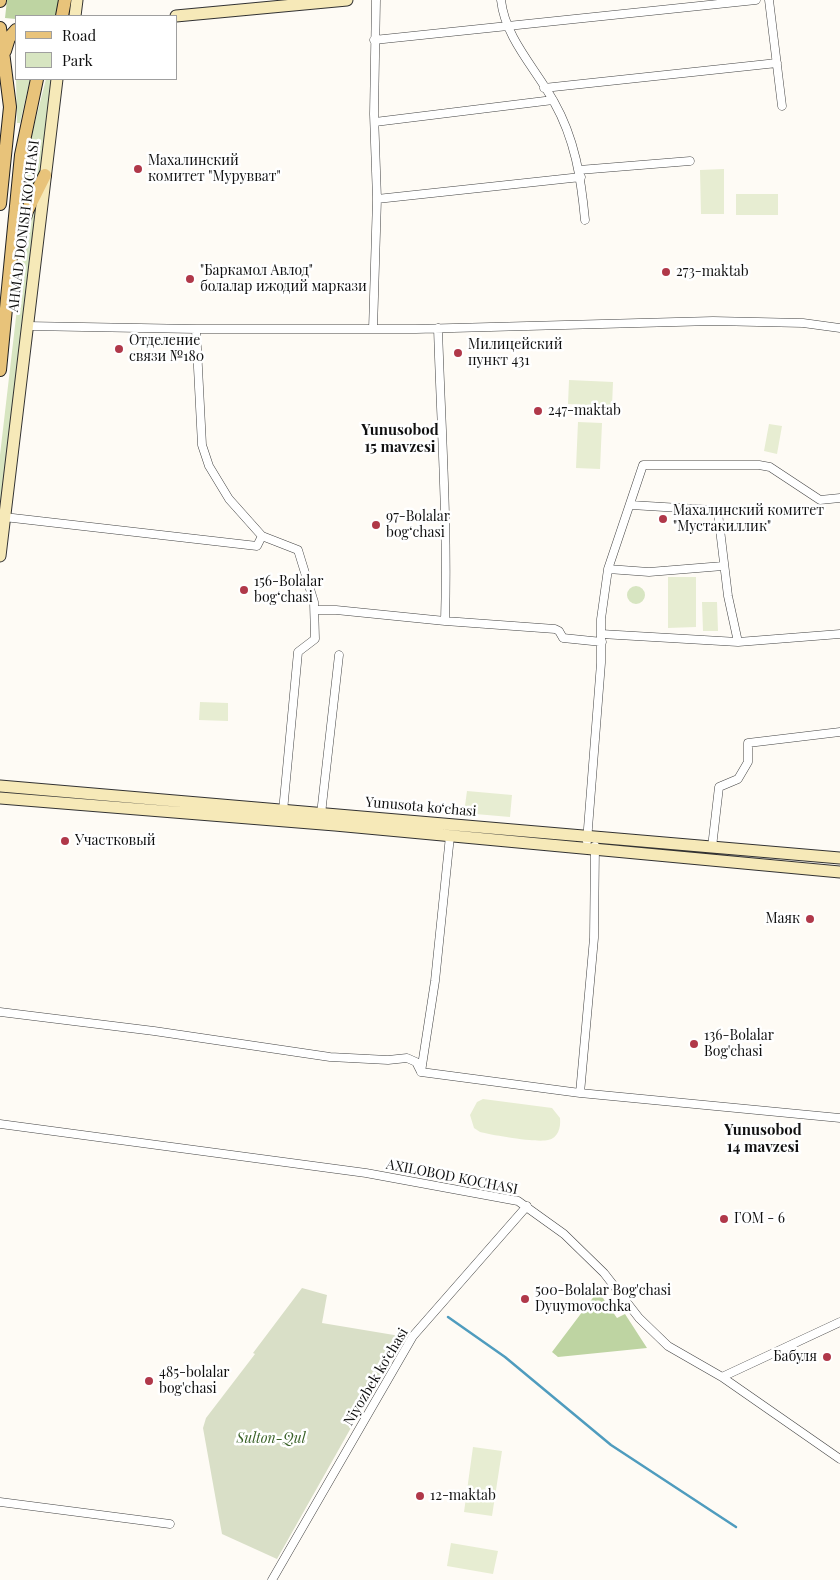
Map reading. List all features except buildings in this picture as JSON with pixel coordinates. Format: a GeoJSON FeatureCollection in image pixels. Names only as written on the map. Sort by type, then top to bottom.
{"type":"FeatureCollection","features":[{"type":"Feature","properties":{"kind":"main road"},"geometry":{"type":"LineString","coordinates":[[62,15],[65,0]]}},
{"type":"Feature","properties":{"kind":"main road"},"geometry":{"type":"LineString","coordinates":[[75,15],[77,0]]}},
{"type":"Feature","properties":{"kind":"main road"},"geometry":{"type":"LineString","coordinates":[[178,16],[347,0]]}},
{"type":"Feature","properties":{"kind":"main road","name":"AHMAD DONISH KO'CHASI"},"geometry":{"type":"LineString","coordinates":[[0,28],[10,107],[0,204]]}},
{"type":"Feature","properties":{"kind":"main road"},"geometry":{"type":"LineString","coordinates":[[2,45],[15,31]]}},
{"type":"Feature","properties":{"kind":"main road","name":"AHMAD DONISH KO'CHASI"},"geometry":{"type":"LineString","coordinates":[[0,370],[23,140],[37,80]]}},
{"type":"Feature","properties":{"kind":"main road","name":"AHMAD DONISH KO'CHASI"},"geometry":{"type":"LineString","coordinates":[[0,556],[56,80]]}},
{"type":"Feature","properties":{"kind":"main road"},"geometry":{"type":"LineString","coordinates":[[12,260],[27,211],[45,175]]}},
{"type":"Feature","properties":{"kind":"main road","name":"Yunusota koʻchasi"},"geometry":{"type":"LineString","coordinates":[[0,786],[321,814],[591,842],[840,872]]}},
{"type":"Feature","properties":{"kind":"main road","name":"Yunusota koʻchasi"},"geometry":{"type":"LineString","coordinates":[[0,798],[450,836],[712,847],[840,858]]}},
{"type":"Feature","properties":{"kind":"main road"},"geometry":{"type":"LineString","coordinates":[[0,803],[15,799]]}},
{"type":"Feature","properties":{"kind":"street"},"geometry":{"type":"LineString","coordinates":[[373,329],[377,199],[374,40],[376,0]]}},
{"type":"Feature","properties":{"kind":"street"},"geometry":{"type":"LineString","coordinates":[[501,0],[502,12],[508,26],[553,100],[572,138],[580,174],[586,220]]}},
{"type":"Feature","properties":{"kind":"street"},"geometry":{"type":"LineString","coordinates":[[374,40],[756,0]]}},
{"type":"Feature","properties":{"kind":"street"},"geometry":{"type":"LineString","coordinates":[[769,0],[782,106]]}},
{"type":"Feature","properties":{"kind":"street"},"geometry":{"type":"LineString","coordinates":[[544,88],[777,63]]}},
{"type":"Feature","properties":{"kind":"street"},"geometry":{"type":"LineString","coordinates":[[375,122],[553,100]]}},
{"type":"Feature","properties":{"kind":"street"},"geometry":{"type":"LineString","coordinates":[[377,199],[690,161]]}},
{"type":"Feature","properties":{"kind":"street"},"geometry":{"type":"LineString","coordinates":[[27,326],[196,329],[373,329],[713,321],[803,323],[836,327]]}},
{"type":"Feature","properties":{"kind":"street"},"geometry":{"type":"LineString","coordinates":[[438,328],[447,540],[445,621]]}},
{"type":"Feature","properties":{"kind":"street"},"geometry":{"type":"LineString","coordinates":[[196,329],[202,444],[214,476],[229,500],[262,536],[298,550],[316,610],[315,638],[298,652],[283,811]]}},
{"type":"Feature","properties":{"kind":"street"},"geometry":{"type":"LineString","coordinates":[[580,1093],[594,938],[591,842],[602,638],[608,569],[631,505],[642,467],[647,464],[759,464],[770,467],[820,500],[840,498]]}},
{"type":"Feature","properties":{"kind":"street"},"geometry":{"type":"LineString","coordinates":[[631,505],[715,511],[719,516],[723,566],[738,642]]}},
{"type":"Feature","properties":{"kind":"street"},"geometry":{"type":"LineString","coordinates":[[4,516],[257,546],[262,536]]}},
{"type":"Feature","properties":{"kind":"street"},"geometry":{"type":"LineString","coordinates":[[608,569],[649,572],[723,566]]}},
{"type":"Feature","properties":{"kind":"street"},"geometry":{"type":"LineString","coordinates":[[316,610],[336,610],[445,621],[555,629],[559,631],[563,638],[738,642],[840,634]]}},
{"type":"Feature","properties":{"kind":"street"},"geometry":{"type":"LineString","coordinates":[[321,814],[339,655]]}},
{"type":"Feature","properties":{"kind":"street"},"geometry":{"type":"LineString","coordinates":[[712,847],[718,787],[738,779],[748,762],[748,743],[840,732]]}},
{"type":"Feature","properties":{"kind":"street"},"geometry":{"type":"LineString","coordinates":[[421,1072],[435,981],[450,836]]}},
{"type":"Feature","properties":{"kind":"street"},"geometry":{"type":"LineString","coordinates":[[0,1012],[154,1030],[330,1057],[388,1060],[407,1058],[416,1062],[421,1072]]}},
{"type":"Feature","properties":{"kind":"street"},"geometry":{"type":"LineString","coordinates":[[421,1072],[580,1093],[840,1118]]}},
{"type":"Feature","properties":{"kind":"street","name":"AXILOBOD KOCHASI"},"geometry":{"type":"LineString","coordinates":[[0,1124],[366,1173],[510,1198],[527,1206],[564,1234],[598,1267],[639,1318],[668,1346],[722,1377],[840,1459]]}},
{"type":"Feature","properties":{"kind":"street","name":"Niyozbek koʻchasi"},"geometry":{"type":"LineString","coordinates":[[272,1580],[413,1336],[527,1206]]}},
{"type":"Feature","properties":{"kind":"street"},"geometry":{"type":"LineString","coordinates":[[722,1377],[840,1322]]}},
{"type":"Feature","properties":{"kind":"street"},"geometry":{"type":"LineString","coordinates":[[0,1502],[170,1524]]}},
{"type":"Feature","properties":{"kind":"green space"},"geometry":{"type":"Polygon","coordinates":[[[7,0],[62,0],[58,15],[15,15],[15,19],[5,18],[7,0]]]}},
{"type":"Feature","properties":{"kind":"green space"},"geometry":{"type":"Polygon","coordinates":[[[16,80],[30,80],[20,123],[17,123],[16,80]]]}},
{"type":"Feature","properties":{"kind":"green space"},"geometry":{"type":"Polygon","coordinates":[[[46,80],[52,80],[40,172],[25,208],[22,209],[31,138],[46,80]]]}},
{"type":"Feature","properties":{"kind":"green space"},"geometry":{"type":"Polygon","coordinates":[[[724,169],[724,214],[701,214],[700,170],[724,169]]]}},
{"type":"Feature","properties":{"kind":"green space"},"geometry":{"type":"Polygon","coordinates":[[[736,194],[778,194],[778,215],[736,215],[736,194]]]}},
{"type":"Feature","properties":{"kind":"green space"},"geometry":{"type":"Polygon","coordinates":[[[38,199],[0,516],[0,455],[28,214],[38,199]]]}},
{"type":"Feature","properties":{"kind":"green space"},"geometry":{"type":"Polygon","coordinates":[[[569,380],[613,382],[612,406],[568,404],[569,380]]]}},
{"type":"Feature","properties":{"kind":"green space"},"geometry":{"type":"Polygon","coordinates":[[[578,422],[602,423],[600,469],[576,468],[578,422]]]}},
{"type":"Feature","properties":{"kind":"green space"},"geometry":{"type":"Polygon","coordinates":[[[769,424],[782,426],[777,454],[764,451],[769,424]]]}},
{"type":"Feature","properties":{"kind":"green space"},"geometry":{"type":"Polygon","coordinates":[[[668,577],[696,577],[696,627],[668,628],[668,577]]]}},
{"type":"Feature","properties":{"kind":"green space"},"geometry":{"type":"Polygon","coordinates":[[[632,586],[640,586],[645,591],[643,602],[632,604],[627,599],[627,591],[632,586]]]}},
{"type":"Feature","properties":{"kind":"green space"},"geometry":{"type":"Polygon","coordinates":[[[702,602],[717,602],[718,631],[703,631],[702,602]]]}},
{"type":"Feature","properties":{"kind":"green space"},"geometry":{"type":"Polygon","coordinates":[[[200,702],[228,703],[228,721],[199,720],[200,702]]]}},
{"type":"Feature","properties":{"kind":"green space"},"geometry":{"type":"Polygon","coordinates":[[[467,791],[512,795],[510,817],[464,813],[467,791]]]}},
{"type":"Feature","properties":{"kind":"green space"},"geometry":{"type":"Polygon","coordinates":[[[483,1099],[552,1108],[560,1118],[558,1132],[551,1139],[542,1141],[480,1132],[474,1128],[470,1115],[477,1102],[483,1099]]]}},
{"type":"Feature","properties":{"kind":"green space","name":"Sulton-Qul"},"geometry":{"type":"Polygon","coordinates":[[[302,1288],[327,1295],[322,1323],[394,1335],[401,1339],[277,1559],[222,1534],[203,1428],[206,1418],[302,1288]]]}},
{"type":"Feature","properties":{"kind":"green space"},"geometry":{"type":"Polygon","coordinates":[[[598,1291],[617,1318],[625,1314],[647,1348],[558,1357],[552,1352],[598,1291]]]}},
{"type":"Feature","properties":{"kind":"green space"},"geometry":{"type":"Polygon","coordinates":[[[473,1447],[502,1451],[492,1516],[464,1512],[473,1447]]]}},
{"type":"Feature","properties":{"kind":"green space"},"geometry":{"type":"Polygon","coordinates":[[[451,1543],[498,1551],[493,1574],[447,1566],[451,1543]]]}},
{"type":"Feature","properties":{"kind":"waterway"},"geometry":{"type":"LineString","coordinates":[[448,1317],[505,1357],[611,1445],[736,1527]]}},
{"type":"Feature","properties":{"kind":"place","name":"Махалинский комитет \"Мурувват\""},"geometry":{"type":"Point","coordinates":[138,169]}},
{"type":"Feature","properties":{"kind":"place","name":"273-maktab"},"geometry":{"type":"Point","coordinates":[666,272]}},
{"type":"Feature","properties":{"kind":"place","name":"\"Баркамол Авлод\" болалар ижодий маркази"},"geometry":{"type":"Point","coordinates":[190,279]}},
{"type":"Feature","properties":{"kind":"place","name":"Отделение связи №180"},"geometry":{"type":"Point","coordinates":[119,349]}},
{"type":"Feature","properties":{"kind":"place","name":"Милицейский пункт 431"},"geometry":{"type":"Point","coordinates":[458,353]}},
{"type":"Feature","properties":{"kind":"place","name":"247-maktab"},"geometry":{"type":"Point","coordinates":[538,411]}},
{"type":"Feature","properties":{"kind":"place","name":"Махалинский комитет \"Мустакиллик\""},"geometry":{"type":"Point","coordinates":[663,519]}},
{"type":"Feature","properties":{"kind":"place","name":"97-Bolalar bogʻchasi"},"geometry":{"type":"Point","coordinates":[376,525]}},
{"type":"Feature","properties":{"kind":"place","name":"156-Bolalar bogʻchasi"},"geometry":{"type":"Point","coordinates":[244,590]}},
{"type":"Feature","properties":{"kind":"place","name":"Участковый"},"geometry":{"type":"Point","coordinates":[65,841]}},
{"type":"Feature","properties":{"kind":"place","name":"Маяк"},"geometry":{"type":"Point","coordinates":[810,919]}},
{"type":"Feature","properties":{"kind":"place","name":"136-Bolalar Bog'chasi"},"geometry":{"type":"Point","coordinates":[694,1044]}},
{"type":"Feature","properties":{"kind":"place","name":"ГОМ - 6"},"geometry":{"type":"Point","coordinates":[724,1219]}},
{"type":"Feature","properties":{"kind":"place","name":"500-Bolalar Bog'chasi Dyuymovochka"},"geometry":{"type":"Point","coordinates":[525,1299]}},
{"type":"Feature","properties":{"kind":"place","name":"Бабуля"},"geometry":{"type":"Point","coordinates":[827,1357]}},
{"type":"Feature","properties":{"kind":"place","name":"485-bolalar bog'chasi"},"geometry":{"type":"Point","coordinates":[149,1381]}},
{"type":"Feature","properties":{"kind":"place","name":"12-maktab"},"geometry":{"type":"Point","coordinates":[420,1496]}},
{"type":"Feature","properties":{"kind":"district","name":"Yunusobod 15 mavzesi"},"geometry":{"type":"Point","coordinates":[400,438]}},
{"type":"Feature","properties":{"kind":"district","name":"Yunusobod 14 mavzesi"},"geometry":{"type":"Point","coordinates":[763,1138]}}]}
